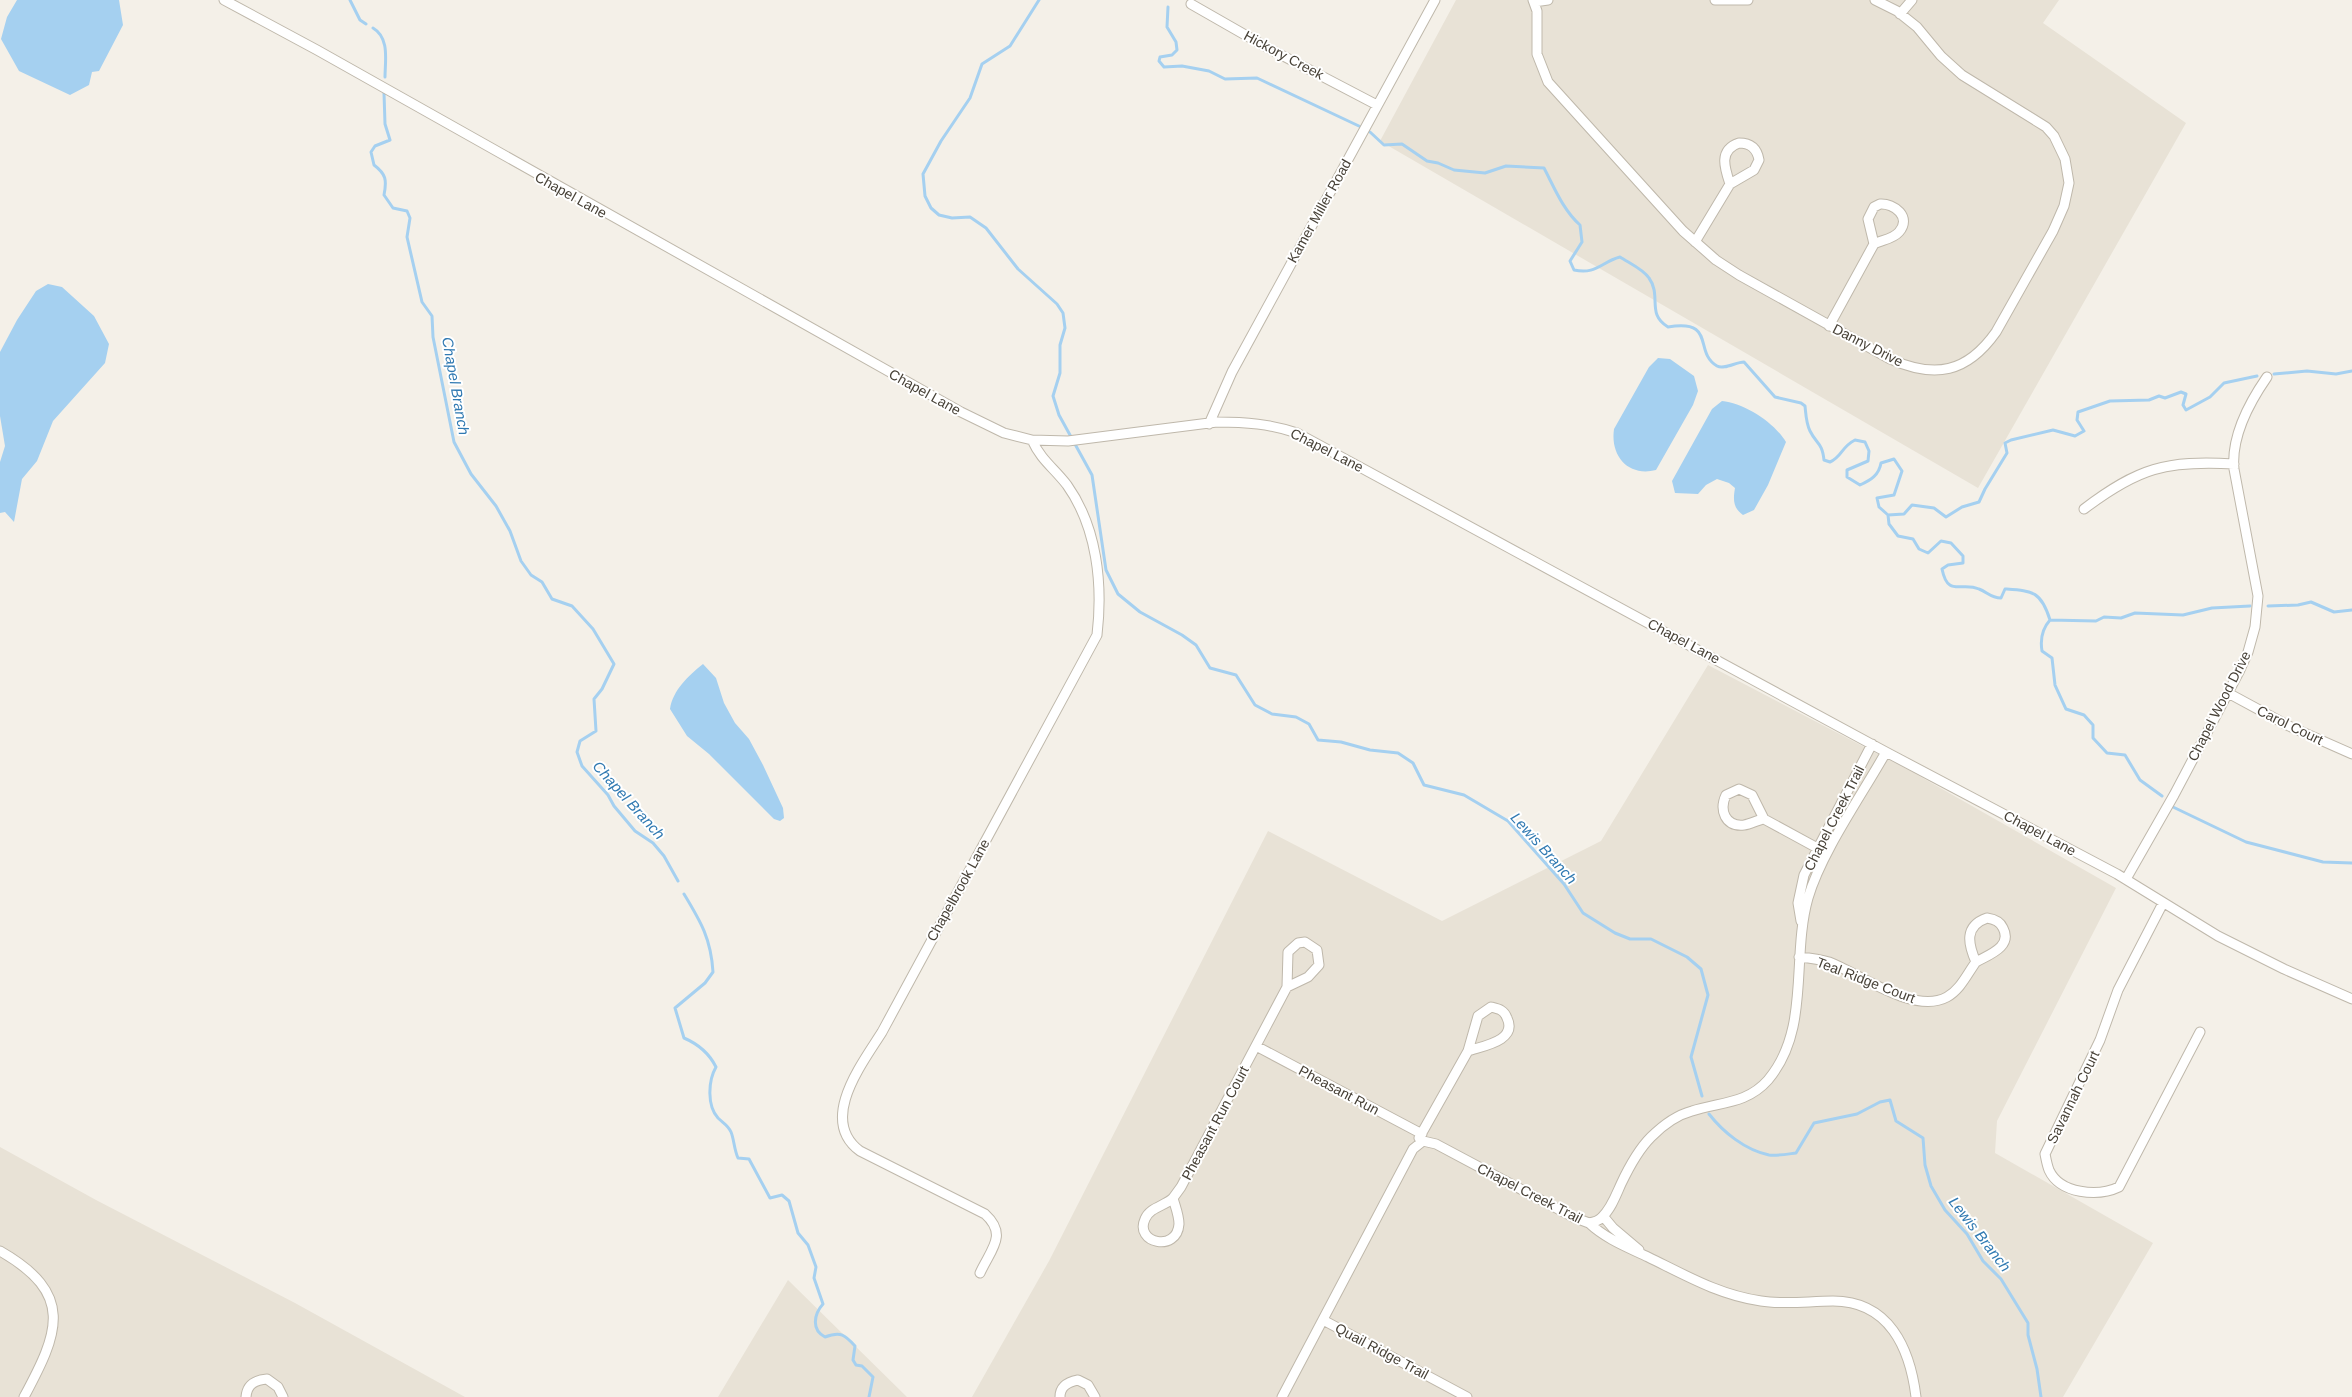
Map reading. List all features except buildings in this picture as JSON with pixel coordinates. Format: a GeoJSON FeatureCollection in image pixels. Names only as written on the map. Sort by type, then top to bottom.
{"type":"FeatureCollection","features":[{"type":"Feature","properties":{"kind":"street","name":"Chapel Lane"},"geometry":{"type":"LineString","coordinates":[[224,0],[317,50],[426,113],[961,412],[1004,433],[1032,440],[1068,441],[1209,424],[1257,423],[1297,433],[1886,752],[2126,879],[2218,936],[2352,999]]}},
{"type":"Feature","properties":{"kind":"street","name":"Kamer Miller Road"},"geometry":{"type":"LineString","coordinates":[[1209,424],[1212,412],[1232,372],[1434,0]]}},
{"type":"Feature","properties":{"kind":"street","name":"Danny Drive"},"geometry":{"type":"LineString","coordinates":[[1548,0],[1534,1],[1538,11],[1538,54],[1548,82],[1695,242],[1739,275],[1890,358],[1917,369],[1943,370],[1956,367],[1968,361],[1988,343],[1996,332],[2053,231],[2068,194],[2065,159],[2054,136],[2046,127],[1962,75],[1946,61],[1917,28],[1900,14],[1875,0]]}},
{"type":"Feature","properties":{"kind":"street"},"geometry":{"type":"LineString","coordinates":[[1715,0],[1748,0]]}},
{"type":"Feature","properties":{"kind":"street"},"geometry":{"type":"LineString","coordinates":[[1900,14],[1912,0]]}},
{"type":"Feature","properties":{"kind":"street","name":"Hickory Creek"},"geometry":{"type":"LineString","coordinates":[[1191,4],[1268,48],[1378,105]]}},
{"type":"Feature","properties":{"kind":"street"},"geometry":{"type":"LineString","coordinates":[[1695,242],[1730,184],[1743,178],[1757,165],[1758,154],[1750,145],[1745,143],[1733,145],[1725,155],[1725,168],[1730,184]]}},
{"type":"Feature","properties":{"kind":"street"},"geometry":{"type":"LineString","coordinates":[[1829,326],[1874,244],[1894,236],[1902,227],[1901,214],[1892,205],[1880,204],[1870,213],[1869,226],[1874,244]]}},
{"type":"Feature","properties":{"kind":"street","name":"Chapel Wood Drive"},"geometry":{"type":"LineString","coordinates":[[2126,879],[2228,694],[2248,652],[2258,613],[2254,568],[2234,464],[2234,452],[2240,428],[2267,377]]}},
{"type":"Feature","properties":{"kind":"street","name":"Chapelbrook Lane"},"geometry":{"type":"LineString","coordinates":[[980,1272],[997,1238],[998,1230],[994,1222],[985,1214],[860,1151],[848,1140],[842,1123],[844,1102],[859,1070],[882,1032],[1097,635],[1100,614],[1099,586],[1087,520],[1066,483],[1040,457],[1032,440]]}},
{"type":"Feature","properties":{"kind":"street"},"geometry":{"type":"LineString","coordinates":[[2084,509],[2115,485],[2159,467],[2182,464],[2234,464]]}},
{"type":"Feature","properties":{"kind":"street","name":"Carol Court"},"geometry":{"type":"LineString","coordinates":[[2228,694],[2291,727],[2352,754]]}},
{"type":"Feature","properties":{"kind":"street","name":"Chapel Creek Trail"},"geometry":{"type":"LineString","coordinates":[[1802,923],[1799,911],[1799,895],[1804,875],[1872,744]]}},
{"type":"Feature","properties":{"kind":"street","name":"Chapel Creek Trail"},"geometry":{"type":"LineString","coordinates":[[1413,1149],[1423,1141],[1436,1144],[1573,1217],[1589,1223],[1596,1222],[1603,1216],[1635,1158],[1660,1129],[1693,1110],[1724,1104],[1749,1095],[1759,1089],[1775,1071],[1786,1048],[1794,1023],[1798,1000],[1798,957],[1802,923],[1812,887],[1828,853],[1886,752]]}},
{"type":"Feature","properties":{"kind":"street"},"geometry":{"type":"LineString","coordinates":[[1764,818],[1742,825],[1735,824],[1724,816],[1722,802],[1732,790],[1746,791],[1756,801],[1764,818],[1828,853]]}},
{"type":"Feature","properties":{"kind":"street","name":"Savannah Court"},"geometry":{"type":"LineString","coordinates":[[2163,903],[2118,990],[2100,1040],[2045,1154],[2049,1170],[2063,1185],[2090,1193],[2107,1193],[2119,1187],[2200,1032]]}},
{"type":"Feature","properties":{"kind":"street","name":"Teal Ridge Court"},"geometry":{"type":"LineString","coordinates":[[1798,957],[1827,962],[1909,999],[1927,1002],[1945,998],[1953,992],[1976,962],[1991,955],[2004,944],[2005,936],[2003,929],[1994,919],[1980,920],[1970,931],[1970,945],[1976,962]]}},
{"type":"Feature","properties":{"kind":"street"},"geometry":{"type":"LineString","coordinates":[[1305,942],[1312,945],[1320,957],[1319,965],[1308,977],[1286,987],[1288,952],[1298,943],[1305,942]]}},
{"type":"Feature","properties":{"kind":"street","name":"Pheasant Run Court"},"geometry":{"type":"LineString","coordinates":[[1173,1198],[1179,1219],[1177,1232],[1173,1238],[1166,1242],[1159,1243],[1151,1240],[1146,1235],[1143,1227],[1144,1220],[1148,1213],[1173,1198],[1181,1187],[1286,987]]}},
{"type":"Feature","properties":{"kind":"street"},"geometry":{"type":"LineString","coordinates":[[1282,1397],[1413,1149],[1468,1051],[1478,1016],[1492,1008],[1500,1009],[1506,1014],[1509,1021],[1504,1036],[1497,1042],[1468,1051]]}},
{"type":"Feature","properties":{"kind":"street","name":"Pheasant Run"},"geometry":{"type":"LineString","coordinates":[[1256,1046],[1422,1134]]}},
{"type":"Feature","properties":{"kind":"street"},"geometry":{"type":"LineString","coordinates":[[1603,1216],[1613,1228],[1647,1256]]}},
{"type":"Feature","properties":{"kind":"street"},"geometry":{"type":"LineString","coordinates":[[1589,1223],[1612,1240],[1698,1283],[1735,1296],[1776,1303],[1847,1302],[1871,1310],[1886,1322],[1898,1336],[1908,1361],[1916,1397]]}},
{"type":"Feature","properties":{"kind":"street"},"geometry":{"type":"LineString","coordinates":[[0,1251],[19,1262],[39,1281],[51,1305],[54,1320],[49,1348],[24,1397]]}},
{"type":"Feature","properties":{"kind":"street","name":"Quail Ridge Trail"},"geometry":{"type":"LineString","coordinates":[[1323,1320],[1467,1397]]}},
{"type":"Feature","properties":{"kind":"street"},"geometry":{"type":"LineString","coordinates":[[246,1397],[249,1387],[254,1382],[267,1379],[278,1387],[283,1397]]}},
{"type":"Feature","properties":{"kind":"street"},"geometry":{"type":"LineString","coordinates":[[1060,1397],[1060,1392],[1064,1386],[1078,1380],[1088,1385],[1095,1397]]}},
{"type":"Feature","properties":{"kind":"shaded area"},"geometry":{"type":"Polygon","coordinates":[[[1456,0],[2059,0],[2043,23],[2186,123],[1978,488],[1380,141],[1456,0]]]}},
{"type":"Feature","properties":{"kind":"shaded area"},"geometry":{"type":"Polygon","coordinates":[[[1708,665],[1914,773],[2116,888],[1997,1121],[1995,1153],[2153,1243],[2063,1397],[972,1397],[1049,1261],[1268,831],[1442,921],[1601,841],[1708,665]]]}},
{"type":"Feature","properties":{"kind":"shaded area"},"geometry":{"type":"Polygon","coordinates":[[[0,1147],[96,1200],[295,1303],[465,1397],[0,1397],[0,1147]]]}},
{"type":"Feature","properties":{"kind":"shaded area"},"geometry":{"type":"Polygon","coordinates":[[[788,1280],[907,1397],[718,1397],[788,1280]]]}},
{"type":"Feature","properties":{"kind":"water"},"geometry":{"type":"Polygon","coordinates":[[[17,0],[119,0],[123,25],[99,71],[92,72],[89,85],[70,95],[19,71],[1,39],[7,17],[17,0]]]}},
{"type":"Feature","properties":{"kind":"water"},"geometry":{"type":"Polygon","coordinates":[[[48,284],[62,287],[94,316],[109,344],[105,363],[53,421],[37,461],[22,479],[14,522],[5,512],[0,513],[0,462],[5,446],[0,416],[0,352],[17,320],[36,291],[48,284]]]}},
{"type":"Feature","properties":{"kind":"water"},"geometry":{"type":"Polygon","coordinates":[[[1658,358],[1670,359],[1694,376],[1698,391],[1693,405],[1656,470],[1637,470],[1623,463],[1618,456],[1615,448],[1614,429],[1649,367],[1658,358]]]}},
{"type":"Feature","properties":{"kind":"water"},"geometry":{"type":"Polygon","coordinates":[[[1722,401],[1740,405],[1758,415],[1774,427],[1786,442],[1768,485],[1754,510],[1743,515],[1737,510],[1734,496],[1735,488],[1729,483],[1717,479],[1706,485],[1698,494],[1675,493],[1672,481],[1712,409],[1722,401]]]}},
{"type":"Feature","properties":{"kind":"water"},"geometry":{"type":"Polygon","coordinates":[[[703,664],[716,678],[724,703],[735,723],[749,739],[763,765],[783,808],[784,818],[780,821],[774,819],[709,754],[687,736],[670,709],[678,690],[703,664]]]}},
{"type":"Feature","properties":{"kind":"waterway","name":"Chapel Branch"},"geometry":{"type":"LineString","coordinates":[[350,0],[360,20],[366,24]]}},
{"type":"Feature","properties":{"kind":"waterway","name":"Lewis Branch"},"geometry":{"type":"LineString","coordinates":[[1039,0],[1010,46],[982,64],[970,98],[941,141],[923,174],[925,196],[931,208],[939,215],[952,218],[970,217],[986,228],[1018,269],[1057,304],[1063,313],[1065,328],[1060,345],[1060,373],[1053,396],[1059,415],[1092,475],[1106,570],[1118,594],[1140,612],[1182,635],[1196,645],[1210,668],[1236,675],[1255,705],[1272,714],[1296,717],[1309,724],[1318,740],[1341,742],[1370,750],[1398,753],[1413,763],[1424,785],[1464,795],[1508,821],[1564,884],[1583,913],[1615,933],[1630,939],[1651,939],[1687,957],[1701,969],[1708,995],[1691,1057],[1702,1096]]}},
{"type":"Feature","properties":{"kind":"waterway"},"geometry":{"type":"LineString","coordinates":[[1168,7],[1167,27],[1176,42],[1177,50],[1172,55],[1160,57],[1159,61],[1164,67],[1182,66],[1209,71],[1225,79],[1257,78],[1361,127]]}},
{"type":"Feature","properties":{"kind":"waterway","name":"Chapel Branch"},"geometry":{"type":"LineString","coordinates":[[373,28],[378,32],[384,44],[386,57],[385,77]]}},
{"type":"Feature","properties":{"kind":"waterway","name":"Chapel Branch"},"geometry":{"type":"LineString","coordinates":[[384,93],[385,124],[390,140],[375,146],[371,152],[374,165],[385,178],[384,195],[393,208],[407,211],[410,218],[407,237],[422,302],[432,316],[433,337],[454,442],[471,474],[496,506],[510,531],[521,561],[531,575],[542,582],[552,599],[572,606],[593,629],[614,664],[602,689],[594,699],[596,731],[580,741],[577,752],[582,766],[608,795],[614,806],[635,831],[653,843],[664,856],[678,881]]}},
{"type":"Feature","properties":{"kind":"waterway"},"geometry":{"type":"LineString","coordinates":[[1370,132],[1384,145],[1402,144],[1427,161],[1438,163],[1454,170],[1485,173],[1506,166],[1544,168],[1564,205],[1580,225],[1582,242],[1570,261],[1574,270],[1588,271],[1620,257],[1640,269],[1653,285],[1656,311],[1661,322],[1668,327],[1683,326],[1693,328],[1699,332],[1706,353],[1717,366],[1723,367],[1744,362],[1775,397],[1801,403],[1805,406],[1809,428],[1821,447],[1824,460],[1830,462],[1834,460],[1855,440],[1865,442],[1869,451],[1868,461],[1847,470],[1847,477],[1860,485],[1874,477],[1881,463],[1894,459],[1902,471],[1894,495],[1877,498],[1879,507],[1888,515],[1904,514],[1912,505],[1934,508],[1946,517],[1962,507],[1979,502],[2007,453],[2005,443],[2053,430],[2075,436],[2084,431],[2077,420],[2078,412],[2110,401],[2149,400],[2159,396],[2165,398],[2181,392],[2186,394],[2183,405],[2186,410],[2210,397],[2224,383],[2257,376]]}},
{"type":"Feature","properties":{"kind":"waterway"},"geometry":{"type":"LineString","coordinates":[[2274,374],[2307,371],[2336,374],[2352,371]]}},
{"type":"Feature","properties":{"kind":"waterway"},"geometry":{"type":"LineString","coordinates":[[1888,515],[1889,524],[1898,536],[1913,539],[1919,549],[1928,553],[1941,541],[1951,543],[1963,556],[1963,563],[1948,565],[1942,569],[1945,578],[1952,586],[1972,587],[1998,598],[2001,598],[2005,589],[2035,594],[2043,603],[2050,620]]}},
{"type":"Feature","properties":{"kind":"waterway"},"geometry":{"type":"LineString","coordinates":[[2268,606],[2298,605],[2311,602],[2334,612],[2352,610]]}},
{"type":"Feature","properties":{"kind":"waterway"},"geometry":{"type":"LineString","coordinates":[[2050,620],[2096,621],[2104,617],[2121,618],[2135,613],[2183,615],[2212,608],[2250,606]]}},
{"type":"Feature","properties":{"kind":"waterway"},"geometry":{"type":"LineString","coordinates":[[2050,620],[2042,634],[2042,651],[2052,658],[2055,685],[2066,709],[2084,715],[2093,725],[2093,738],[2107,753],[2125,755],[2140,780],[2162,796]]}},
{"type":"Feature","properties":{"kind":"waterway"},"geometry":{"type":"LineString","coordinates":[[2173,807],[2246,842],[2323,862],[2352,863]]}},
{"type":"Feature","properties":{"kind":"waterway","name":"Chapel Branch"},"geometry":{"type":"LineString","coordinates":[[684,894],[704,931],[710,950],[713,972],[705,983],[675,1008],[684,1038],[703,1050],[716,1067],[711,1079],[710,1100],[714,1113],[730,1130],[738,1158],[749,1159],[770,1198],[782,1195],[789,1201],[798,1233],[808,1245],[816,1267],[814,1278],[823,1304],[816,1317],[816,1326],[825,1337],[839,1334],[855,1346],[853,1360],[856,1365],[862,1366],[873,1377],[869,1397]]}},
{"type":"Feature","properties":{"kind":"waterway","name":"Lewis Branch"},"geometry":{"type":"LineString","coordinates":[[1709,1114],[1728,1134],[1743,1145],[1760,1153],[1779,1155],[1796,1153],[1814,1123],[1857,1114],[1880,1102],[1890,1100],[1896,1121],[1923,1138],[1925,1165],[1931,1186],[1945,1210],[1967,1234],[1983,1261],[2001,1279],[2028,1323],[2028,1335],[2037,1369],[2041,1397]]}}]}
